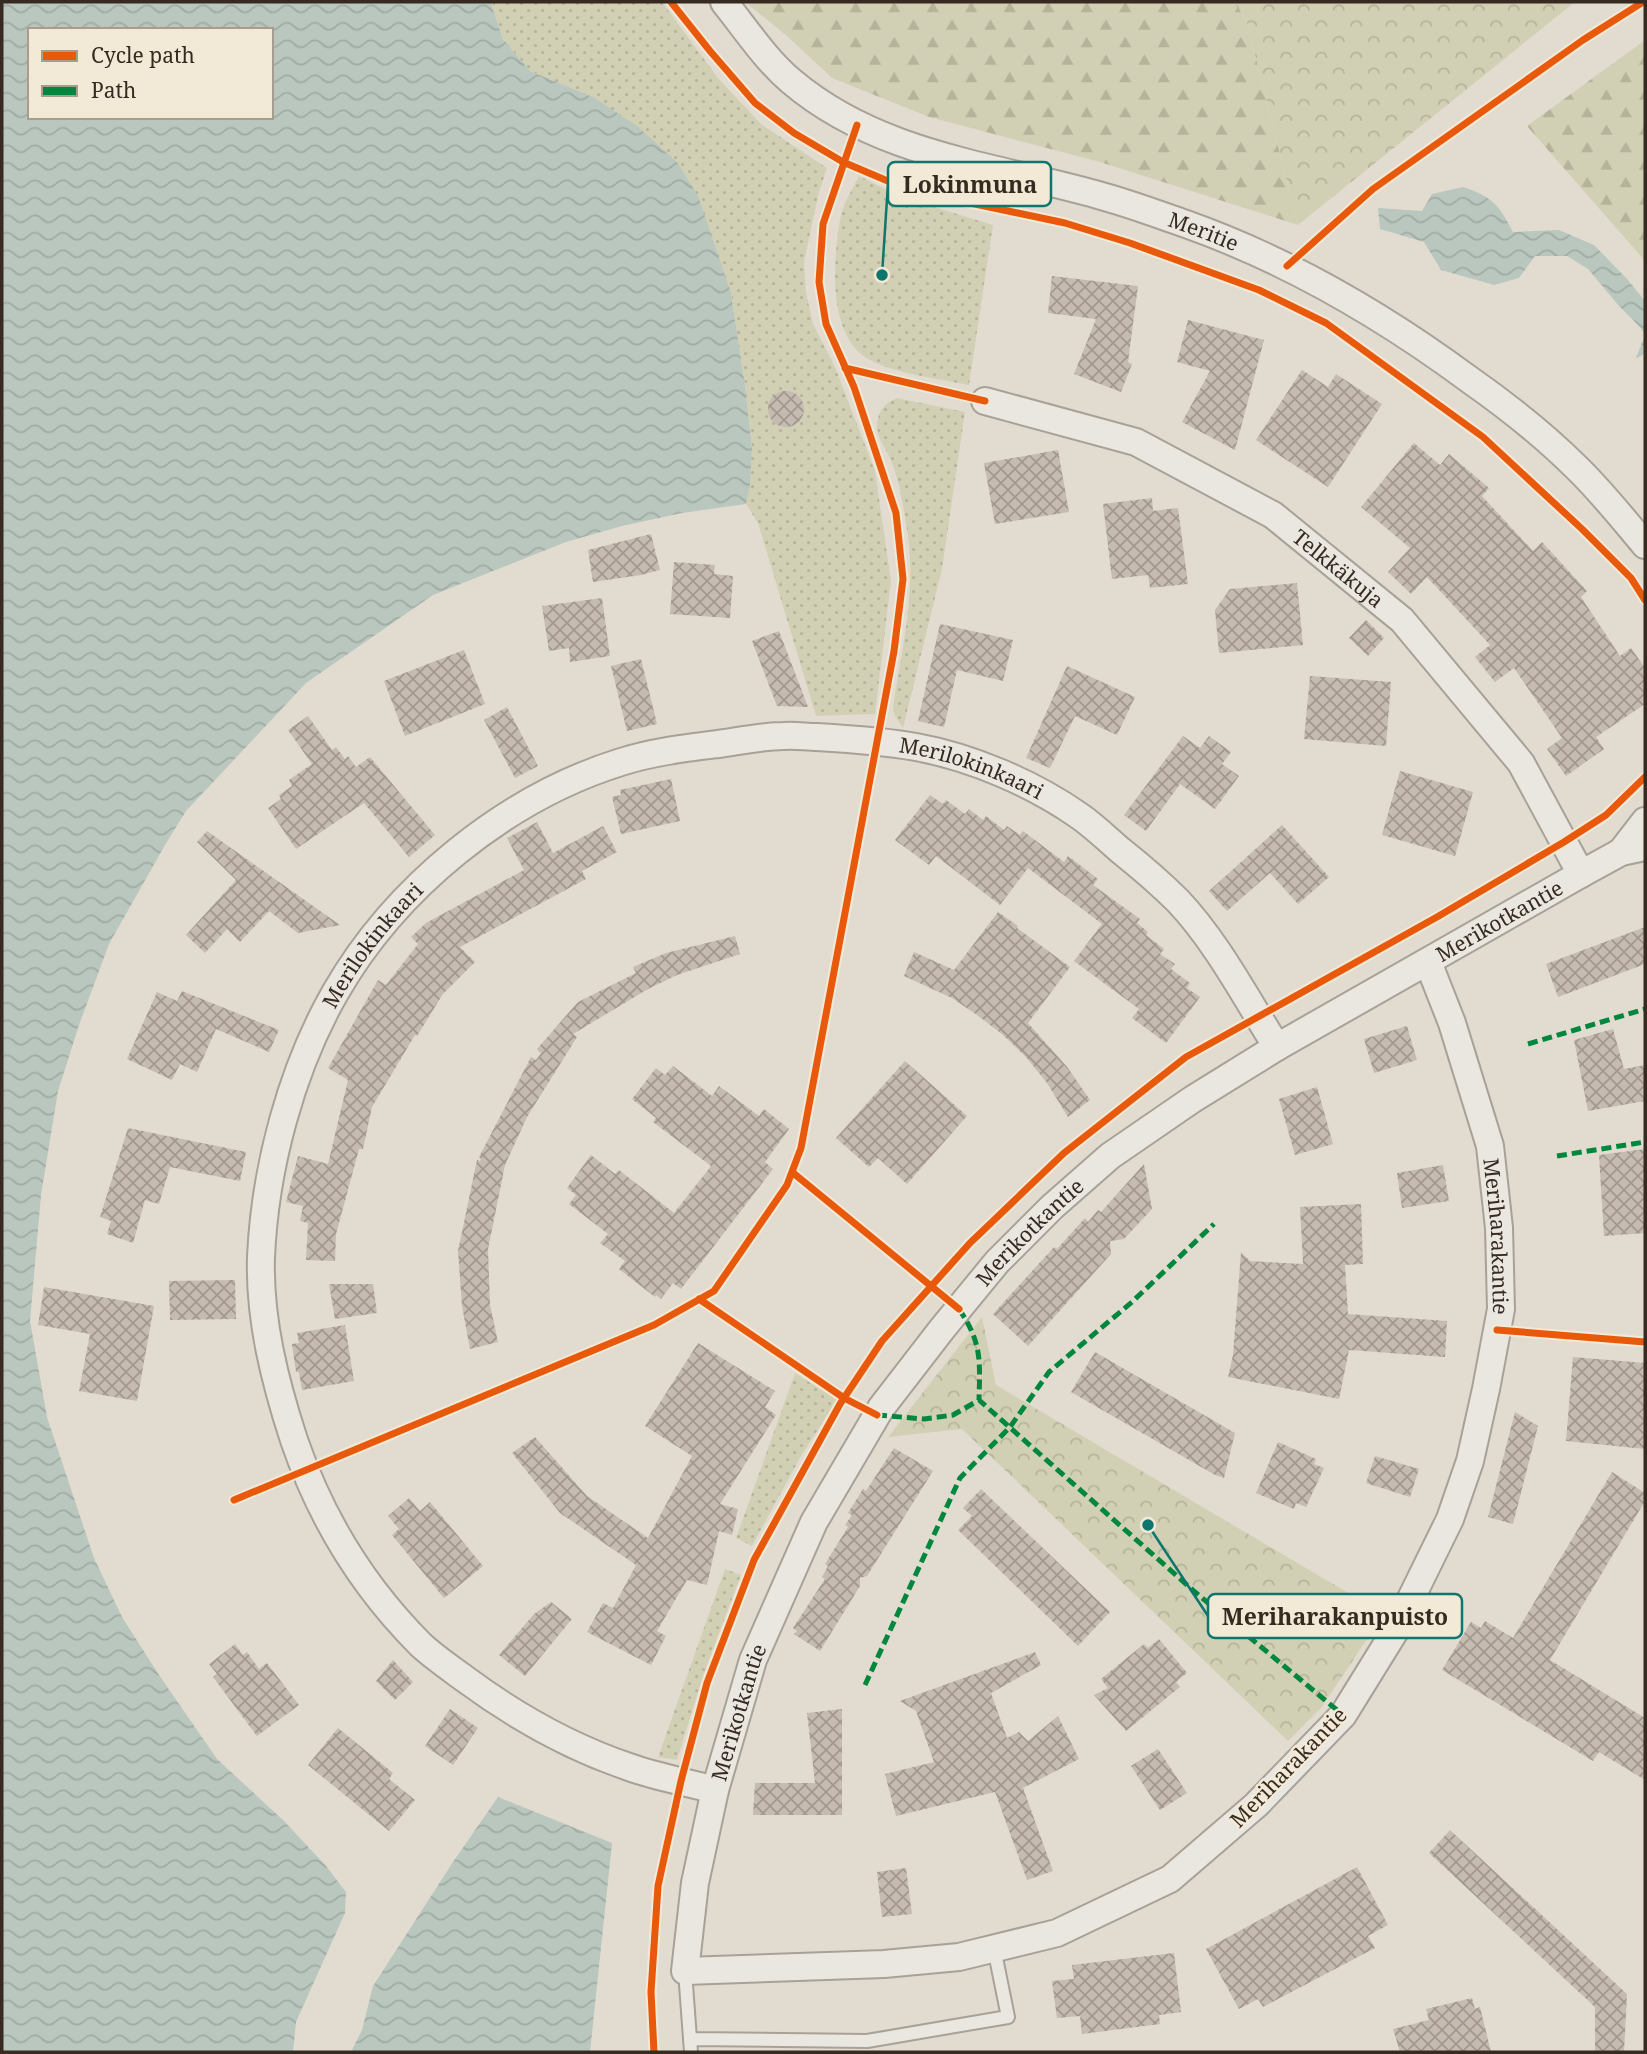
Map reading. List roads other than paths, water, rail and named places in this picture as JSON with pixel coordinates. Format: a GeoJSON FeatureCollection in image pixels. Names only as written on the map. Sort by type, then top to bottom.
{"type":"FeatureCollection","features":[{"type":"Feature","properties":{"kind":"street","name":"Meritie"},"geometry":{"type":"LineString","coordinates":[[724,2],[790,80],[857,125],[919,150],[1098,195],[1189,225],[1338,292],[1420,343],[1506,406],[1576,466],[1645,545]]}},
{"type":"Feature","properties":{"kind":"street","name":"Telkkäkuja"},"geometry":{"type":"LineString","coordinates":[[985,401],[1136,442],[1273,515],[1402,620],[1521,763],[1581,874]]}},
{"type":"Feature","properties":{"kind":"street","name":"Merilokinkaari"},"geometry":{"type":"LineString","coordinates":[[715,1790],[632,1769],[572,1745],[479,1690],[424,1648],[378,1597],[340,1543],[304,1470],[280,1398],[266,1331],[261,1261],[266,1200],[285,1110],[306,1055],[334,995],[365,947],[419,883],[504,817],[566,783],[622,762],[679,749],[782,736],[877,741],[958,757],[1018,781],[1077,814],[1180,903],[1218,953],[1277,1048]]}},
{"type":"Feature","properties":{"kind":"street","name":"Merikotkantie"},"geometry":{"type":"LineString","coordinates":[[685,1971],[695,1883],[715,1790],[753,1660],[814,1522],[888,1398],[998,1262],[1052,1207],[1110,1156],[1193,1098],[1581,874],[1633,849],[1645,821]]}},
{"type":"Feature","properties":{"kind":"street","name":"Meriharakantie"},"geometry":{"type":"LineString","coordinates":[[685,1971],[884,1964],[959,1956],[1057,1933],[1170,1878],[1256,1805],[1343,1715],[1395,1631],[1450,1519],[1470,1461],[1501,1309],[1499,1228],[1490,1146],[1452,1023],[1428,962]]}},
{"type":"Feature","properties":{"kind":"lane"},"geometry":{"type":"LineString","coordinates":[[685,1971],[691,2045],[867,2041],[1008,2017],[994,1948]]}},
{"type":"Feature","properties":{"kind":"water"},"geometry":{"type":"Polygon","coordinates":[[[2,2],[493,2],[492,7],[503,39],[530,71],[593,97],[637,126],[677,162],[698,196],[731,293],[745,386],[752,447],[746,504],[682,513],[566,542],[433,595],[306,683],[186,811],[165,845],[109,944],[58,1091],[41,1195],[30,1321],[47,1417],[94,1558],[122,1617],[217,1759],[284,1821],[346,1892],[345,1913],[296,2022],[293,2052],[2,2052],[2,2]]]}},
{"type":"Feature","properties":{"kind":"water"},"geometry":{"type":"Polygon","coordinates":[[[1463,187],[1482,194],[1494,203],[1513,232],[1559,230],[1594,245],[1645,301],[1645,335],[1588,269],[1567,256],[1535,256],[1519,278],[1494,285],[1441,270],[1424,242],[1380,229],[1378,208],[1422,211],[1432,194],[1463,187]]]}},
{"type":"Feature","properties":{"kind":"water"},"geometry":{"type":"Polygon","coordinates":[[[1645,335],[1645,354],[1636,358],[1645,335]]]}},
{"type":"Feature","properties":{"kind":"water"},"geometry":{"type":"Polygon","coordinates":[[[498,1797],[612,1843],[590,2052],[351,2052],[362,2030],[373,1986],[498,1797]]]}},
{"type":"Feature","properties":{"kind":"place","name":"Lokinmuna"},"geometry":{"type":"Point","coordinates":[882,275]}},
{"type":"Feature","properties":{"kind":"place","name":"Meriharakanpuisto"},"geometry":{"type":"Point","coordinates":[1148,1525]}}]}
